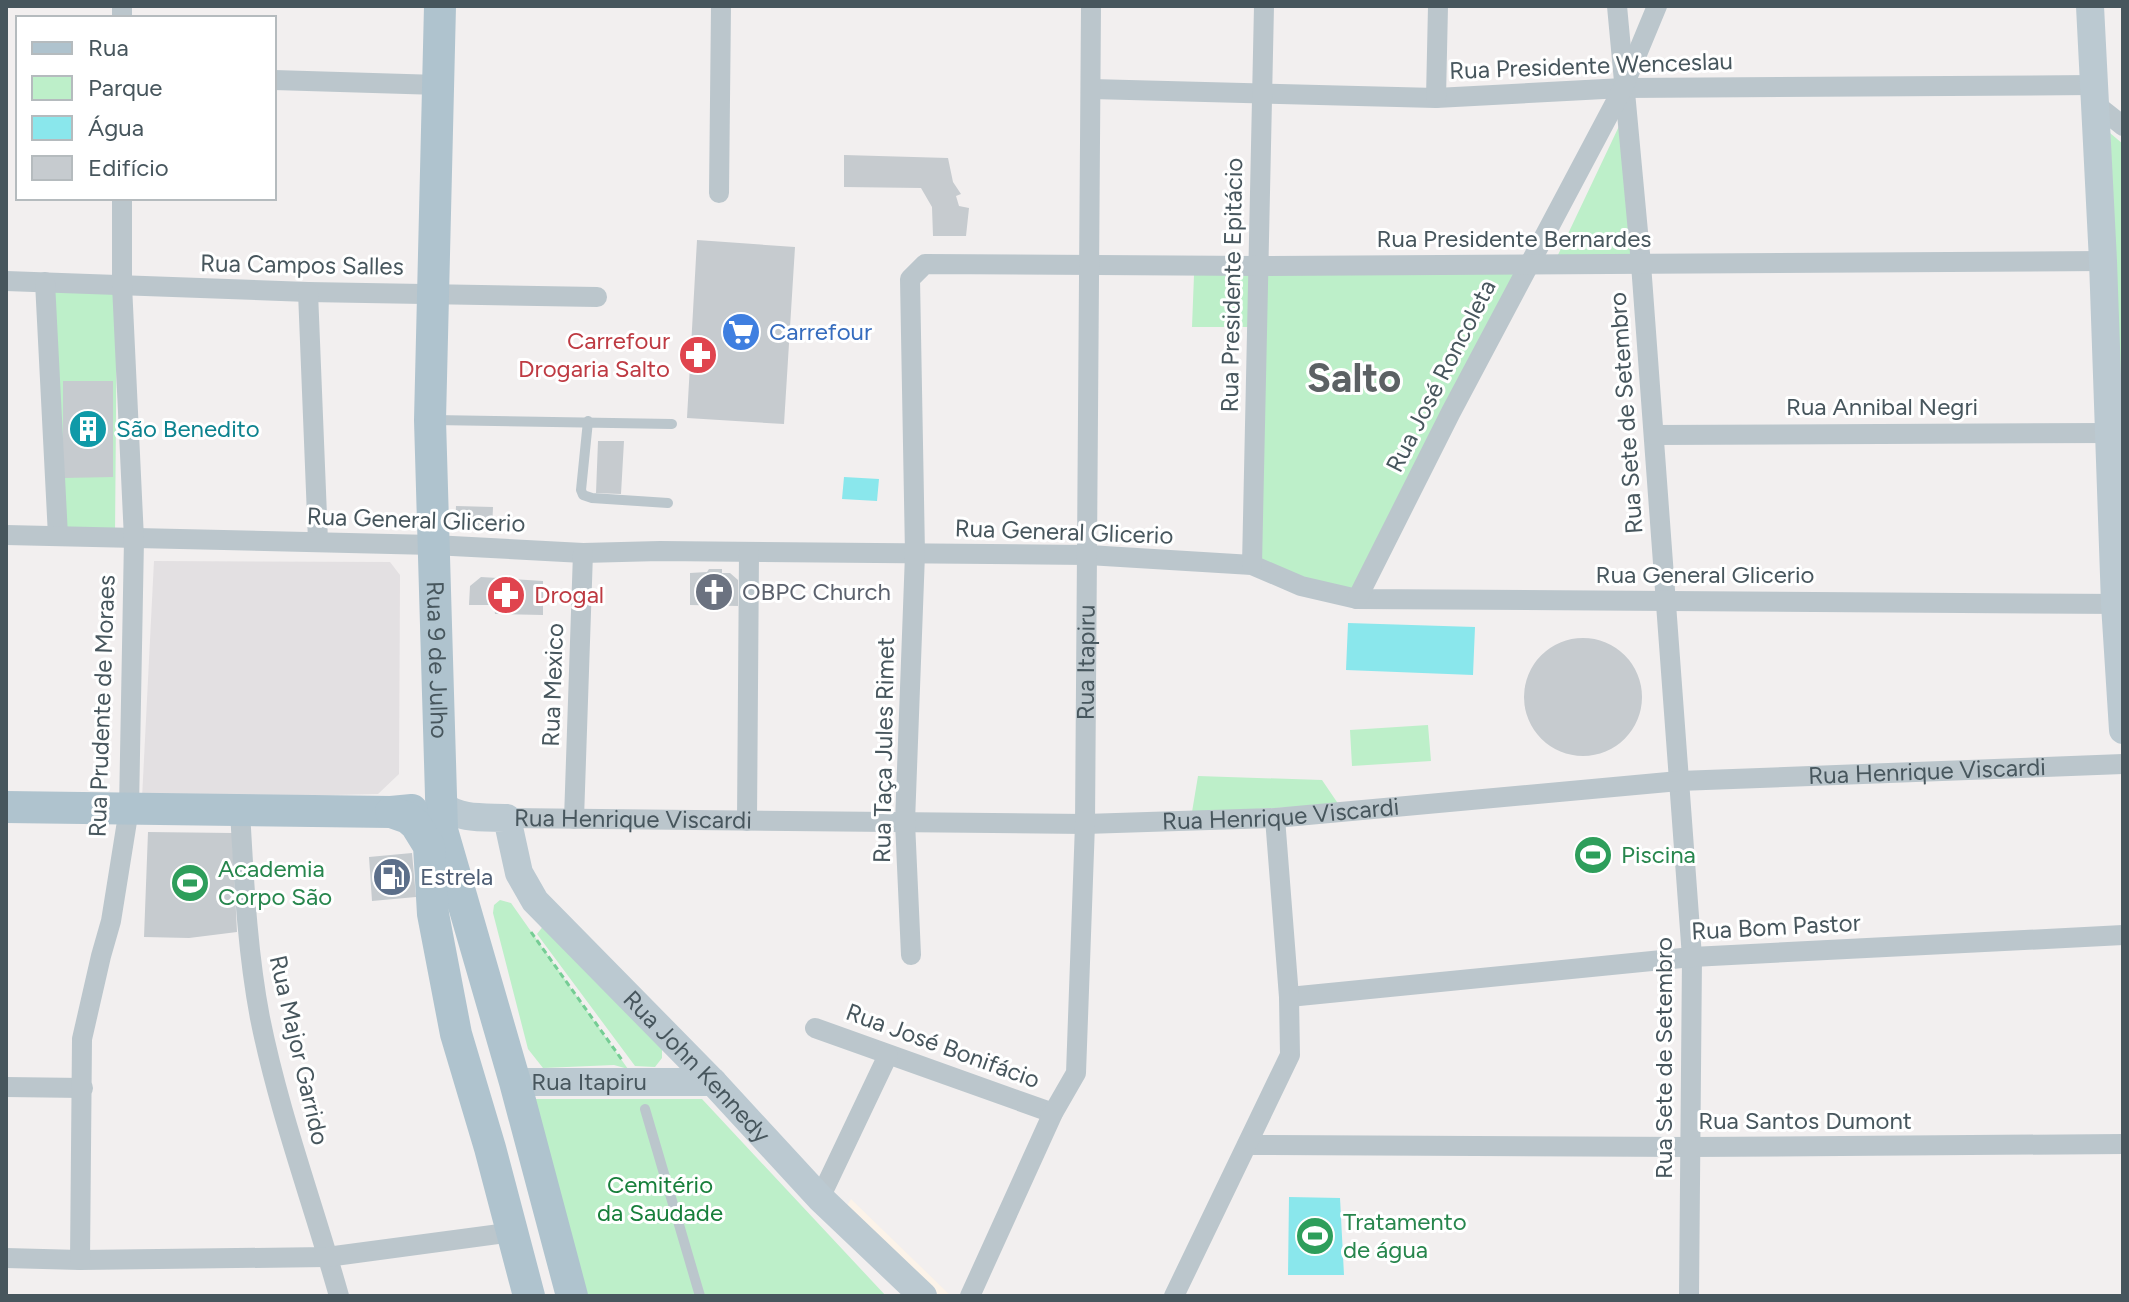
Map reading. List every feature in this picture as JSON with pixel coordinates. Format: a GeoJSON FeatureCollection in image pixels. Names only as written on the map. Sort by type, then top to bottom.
{"type":"FeatureCollection","features":[{"type":"Feature","properties":{"kind":"main road","name":"Rua 9 de Julho"},"geometry":{"type":"LineString","coordinates":[[440,6],[430,420],[444,816],[437,943],[456,1034],[514,1232],[529,1296]]}},
{"type":"Feature","properties":{"kind":"main road"},"geometry":{"type":"LineString","coordinates":[[6,807],[391,812],[417,809],[425,804],[444,816]]}},
{"type":"Feature","properties":{"kind":"main road","name":"Rua 9 de Julho"},"geometry":{"type":"LineString","coordinates":[[391,812],[408,818],[416,825],[444,816]]}},
{"type":"Feature","properties":{"kind":"main road","name":"Rua 9 de Julho"},"geometry":{"type":"LineString","coordinates":[[444,816],[572,1296]]}},
{"type":"Feature","properties":{"kind":"main road"},"geometry":{"type":"LineString","coordinates":[[437,943],[459,974],[480,1060],[498,1080],[515,1082]]}},
{"type":"Feature","properties":{"kind":"street"},"geometry":{"type":"LineString","coordinates":[[719,193],[721,6]]}},
{"type":"Feature","properties":{"kind":"street","name":"Rua Itapiru"},"geometry":{"type":"LineString","coordinates":[[970,1296],[1053,1113],[1076,1073],[1085,824],[1091,6]]}},
{"type":"Feature","properties":{"kind":"street","name":"Rua Presidente Epitácio"},"geometry":{"type":"LineString","coordinates":[[1252,565],[1264,6]]}},
{"type":"Feature","properties":{"kind":"street"},"geometry":{"type":"LineString","coordinates":[[1436,98],[1438,6]]}},
{"type":"Feature","properties":{"kind":"street","name":"Rua Sete de Setembro"},"geometry":{"type":"LineString","coordinates":[[1617,6],[1641,264],[1692,957],[1689,1296]]}},
{"type":"Feature","properties":{"kind":"street","name":"Rua José Roncoleta"},"geometry":{"type":"LineString","coordinates":[[1357,599],[1451,412],[1623,88],[1657,6]]}},
{"type":"Feature","properties":{"kind":"street"},"geometry":{"type":"LineString","coordinates":[[2090,6],[2123,730]]}},
{"type":"Feature","properties":{"kind":"street"},"geometry":{"type":"LineString","coordinates":[[276,80],[439,85]]}},
{"type":"Feature","properties":{"kind":"street","name":"Rua Presidente Wenceslau"},"geometry":{"type":"LineString","coordinates":[[1091,89],[1436,98],[1623,88],[2093,94]]}},
{"type":"Feature","properties":{"kind":"street"},"geometry":{"type":"LineString","coordinates":[[2093,94],[2123,126]]}},
{"type":"Feature","properties":{"kind":"street","name":"Rua Prudente de Moraes"},"geometry":{"type":"LineString","coordinates":[[80,1260],[82,1039],[111,921],[129,809],[134,539],[122,285],[122,200]]}},
{"type":"Feature","properties":{"kind":"street","name":"Rua Presidente Bernardes"},"geometry":{"type":"LineString","coordinates":[[925,264],[1258,266],[2103,261]]}},
{"type":"Feature","properties":{"kind":"street","name":"Rua Taça Jules Rimet"},"geometry":{"type":"LineString","coordinates":[[911,955],[905,822],[915,554],[910,279],[925,264]]}},
{"type":"Feature","properties":{"kind":"street","name":"Rua Campos Salles"},"geometry":{"type":"LineString","coordinates":[[6,281],[308,292],[597,297]]}},
{"type":"Feature","properties":{"kind":"street"},"geometry":{"type":"LineString","coordinates":[[45,282],[58,536]]}},
{"type":"Feature","properties":{"kind":"street"},"geometry":{"type":"LineString","coordinates":[[308,292],[318,541]]}},
{"type":"Feature","properties":{"kind":"street","name":"Rua Annibal Negri"},"geometry":{"type":"LineString","coordinates":[[1654,435],[2110,433]]}},
{"type":"Feature","properties":{"kind":"street","name":"Rua General Glicerio"},"geometry":{"type":"LineString","coordinates":[[6,535],[318,541],[583,553],[1088,555],[1252,565],[1301,586],[1357,599],[2119,604]]}},
{"type":"Feature","properties":{"kind":"street","name":"Rua Mexico"},"geometry":{"type":"LineString","coordinates":[[574,819],[583,553]]}},
{"type":"Feature","properties":{"kind":"street"},"geometry":{"type":"LineString","coordinates":[[747,821],[749,553]]}},
{"type":"Feature","properties":{"kind":"street","name":"Rua Henrique Viscardi"},"geometry":{"type":"LineString","coordinates":[[444,816],[1085,824],[1275,818],[1679,781],[2123,764]]}},
{"type":"Feature","properties":{"kind":"street","name":"Rua Major Garrido"},"geometry":{"type":"LineString","coordinates":[[240,811],[248,937],[260,1019],[285,1119],[339,1296]]}},
{"type":"Feature","properties":{"kind":"street","name":"Rua John Kennedy"},"geometry":{"type":"LineString","coordinates":[[507,818],[519,873],[535,901],[713,1082],[820,1198],[923,1296]]}},
{"type":"Feature","properties":{"kind":"street"},"geometry":{"type":"LineString","coordinates":[[1174,1296],[1290,1055],[1289,997],[1275,818]]}},
{"type":"Feature","properties":{"kind":"street","name":"Rua Bom Pastor"},"geometry":{"type":"LineString","coordinates":[[1289,997],[1692,957],[2123,935]]}},
{"type":"Feature","properties":{"kind":"street","name":"Rua José Bonifácio"},"geometry":{"type":"LineString","coordinates":[[815,1028],[1053,1113]]}},
{"type":"Feature","properties":{"kind":"street"},"geometry":{"type":"LineString","coordinates":[[641,1087],[662,1077],[668,1070],[673,1058],[672,1041]]}},
{"type":"Feature","properties":{"kind":"street"},"geometry":{"type":"LineString","coordinates":[[820,1198],[888,1055]]}},
{"type":"Feature","properties":{"kind":"street","name":"Rua Itapiru"},"geometry":{"type":"LineString","coordinates":[[515,1082],[641,1087],[713,1082]]}},
{"type":"Feature","properties":{"kind":"street"},"geometry":{"type":"LineString","coordinates":[[6,1087],[83,1088]]}},
{"type":"Feature","properties":{"kind":"street","name":"Rua Santos Dumont"},"geometry":{"type":"LineString","coordinates":[[1247,1145],[1690,1147],[2123,1144]]}},
{"type":"Feature","properties":{"kind":"street"},"geometry":{"type":"LineString","coordinates":[[6,1258],[327,1257],[514,1232]]}},
{"type":"Feature","properties":{"kind":"lane"},"geometry":{"type":"LineString","coordinates":[[430,420],[672,424]]}},
{"type":"Feature","properties":{"kind":"lane"},"geometry":{"type":"LineString","coordinates":[[588,421],[583,495],[668,503]]}},
{"type":"Feature","properties":{"kind":"lane"},"geometry":{"type":"LineString","coordinates":[[641,1087],[700,1296]]}},
{"type":"Feature","properties":{"kind":"path"},"geometry":{"type":"LineString","coordinates":[[529,929],[641,1087]]}},
{"type":"Feature","properties":{"kind":"shaded area"},"geometry":{"type":"Polygon","coordinates":[[[154,561],[390,562],[400,575],[399,774],[378,794],[142,799],[154,561]]]}},
{"type":"Feature","properties":{"kind":"shaded area"},"geometry":{"type":"Polygon","coordinates":[[[851,1199],[951,1296],[912,1296],[837,1222],[851,1199]]]}},
{"type":"Feature","properties":{"kind":"green space"},"geometry":{"type":"Polygon","coordinates":[[[1621,122],[1635,258],[1557,257],[1621,122]]]}},
{"type":"Feature","properties":{"kind":"green space"},"geometry":{"type":"Polygon","coordinates":[[[2110,133],[2123,144],[2123,446],[2110,133]]]}},
{"type":"Feature","properties":{"kind":"green space"},"geometry":{"type":"Polygon","coordinates":[[[1525,265],[1353,597],[1253,563],[1260,269],[1525,265]]]}},
{"type":"Feature","properties":{"kind":"green space"},"geometry":{"type":"Polygon","coordinates":[[[1194,275],[1252,275],[1251,327],[1192,327],[1194,275]]]}},
{"type":"Feature","properties":{"kind":"green space"},"geometry":{"type":"Polygon","coordinates":[[[52,289],[117,291],[115,536],[58,536],[52,289]]]}},
{"type":"Feature","properties":{"kind":"green space"},"geometry":{"type":"Polygon","coordinates":[[[1428,725],[1431,761],[1352,766],[1350,730],[1428,725]]]}},
{"type":"Feature","properties":{"kind":"green space"},"geometry":{"type":"Polygon","coordinates":[[[1198,776],[1322,780],[1339,805],[1192,812],[1198,776]]]}},
{"type":"Feature","properties":{"kind":"green space"},"geometry":{"type":"Polygon","coordinates":[[[500,900],[511,903],[628,1069],[614,1065],[543,1068],[528,1049],[493,913],[494,905],[500,900]]]}},
{"type":"Feature","properties":{"kind":"green space"},"geometry":{"type":"Polygon","coordinates":[[[544,925],[662,1048],[662,1058],[655,1067],[635,1066],[537,934],[544,925]]]}},
{"type":"Feature","properties":{"kind":"green space","name":"Cemitério da Saudade"},"geometry":{"type":"Polygon","coordinates":[[[531,1099],[702,1099],[886,1296],[585,1296],[531,1099]]]}},
{"type":"Feature","properties":{"kind":"water"},"geometry":{"type":"Polygon","coordinates":[[[844,477],[879,479],[877,501],[842,499],[844,477]]]}},
{"type":"Feature","properties":{"kind":"water"},"geometry":{"type":"Polygon","coordinates":[[[1348,623],[1475,627],[1473,675],[1346,670],[1348,623]]]}},
{"type":"Feature","properties":{"kind":"water","name":"Tratamento de água"},"geometry":{"type":"Polygon","coordinates":[[[1289,1197],[1340,1198],[1344,1275],[1288,1275],[1289,1197]]]}},
{"type":"Feature","properties":{"kind":"building"},"geometry":{"type":"Polygon","coordinates":[[[844,155],[948,158],[953,182],[961,194],[956,196],[959,206],[969,208],[966,236],[933,236],[932,207],[921,188],[844,187],[844,155]]]}},
{"type":"Feature","properties":{"kind":"building","name":"Carrefour"},"geometry":{"type":"Polygon","coordinates":[[[697,240],[795,247],[784,424],[687,418],[697,240]]]}},
{"type":"Feature","properties":{"kind":"building","name":"São Benedito"},"geometry":{"type":"Polygon","coordinates":[[[63,381],[113,381],[113,477],[63,478],[63,381]]]}},
{"type":"Feature","properties":{"kind":"building"},"geometry":{"type":"Polygon","coordinates":[[[598,441],[624,441],[621,494],[596,493],[598,441]]]}},
{"type":"Feature","properties":{"kind":"building"},"geometry":{"type":"Polygon","coordinates":[[[456,506],[493,507],[492,531],[455,530],[456,506]]]}},
{"type":"Feature","properties":{"kind":"building","name":"OBPC Church"},"geometry":{"type":"Polygon","coordinates":[[[709,569],[722,569],[722,573],[730,573],[738,580],[738,606],[690,605],[690,573],[707,572],[709,569]]]}},
{"type":"Feature","properties":{"kind":"building","name":"Drogal"},"geometry":{"type":"Polygon","coordinates":[[[481,577],[543,581],[543,615],[495,614],[494,605],[469,605],[470,586],[481,577]]]}},
{"type":"Feature","properties":{"kind":"building"},"geometry":{"type":"Polygon","coordinates":[[[1583,638],[1606,643],[1625,655],[1637,674],[1642,697],[1637,720],[1625,739],[1606,751],[1583,756],[1560,751],[1541,739],[1529,720],[1524,697],[1529,674],[1541,655],[1560,643],[1583,638]]]}},
{"type":"Feature","properties":{"kind":"building","name":"Academia Corpo São"},"geometry":{"type":"Polygon","coordinates":[[[148,832],[232,833],[237,932],[189,938],[144,937],[148,832]]]}},
{"type":"Feature","properties":{"kind":"building","name":"Estrela"},"geometry":{"type":"Polygon","coordinates":[[[412,853],[416,897],[372,901],[369,857],[412,853]]]}},
{"type":"Feature","properties":{"kind":"place","name":"Carrefour"},"geometry":{"type":"Point","coordinates":[741,332]}},
{"type":"Feature","properties":{"kind":"place","name":"Carrefour Drogaria Salto"},"geometry":{"type":"Point","coordinates":[698,355]}},
{"type":"Feature","properties":{"kind":"place","name":"São Benedito"},"geometry":{"type":"Point","coordinates":[88,429]}},
{"type":"Feature","properties":{"kind":"place","name":"OBPC Church"},"geometry":{"type":"Point","coordinates":[714,592]}},
{"type":"Feature","properties":{"kind":"place","name":"Drogal"},"geometry":{"type":"Point","coordinates":[506,595]}},
{"type":"Feature","properties":{"kind":"place","name":"Piscina"},"geometry":{"type":"Point","coordinates":[1593,855]}},
{"type":"Feature","properties":{"kind":"place","name":"Estrela"},"geometry":{"type":"Point","coordinates":[392,877]}},
{"type":"Feature","properties":{"kind":"place","name":"Academia Corpo São"},"geometry":{"type":"Point","coordinates":[190,883]}},
{"type":"Feature","properties":{"kind":"place","name":"Tratamento de água"},"geometry":{"type":"Point","coordinates":[1315,1236]}},
{"type":"Feature","properties":{"kind":"district","name":"Salto"},"geometry":{"type":"Point","coordinates":[1354,378]}}]}
